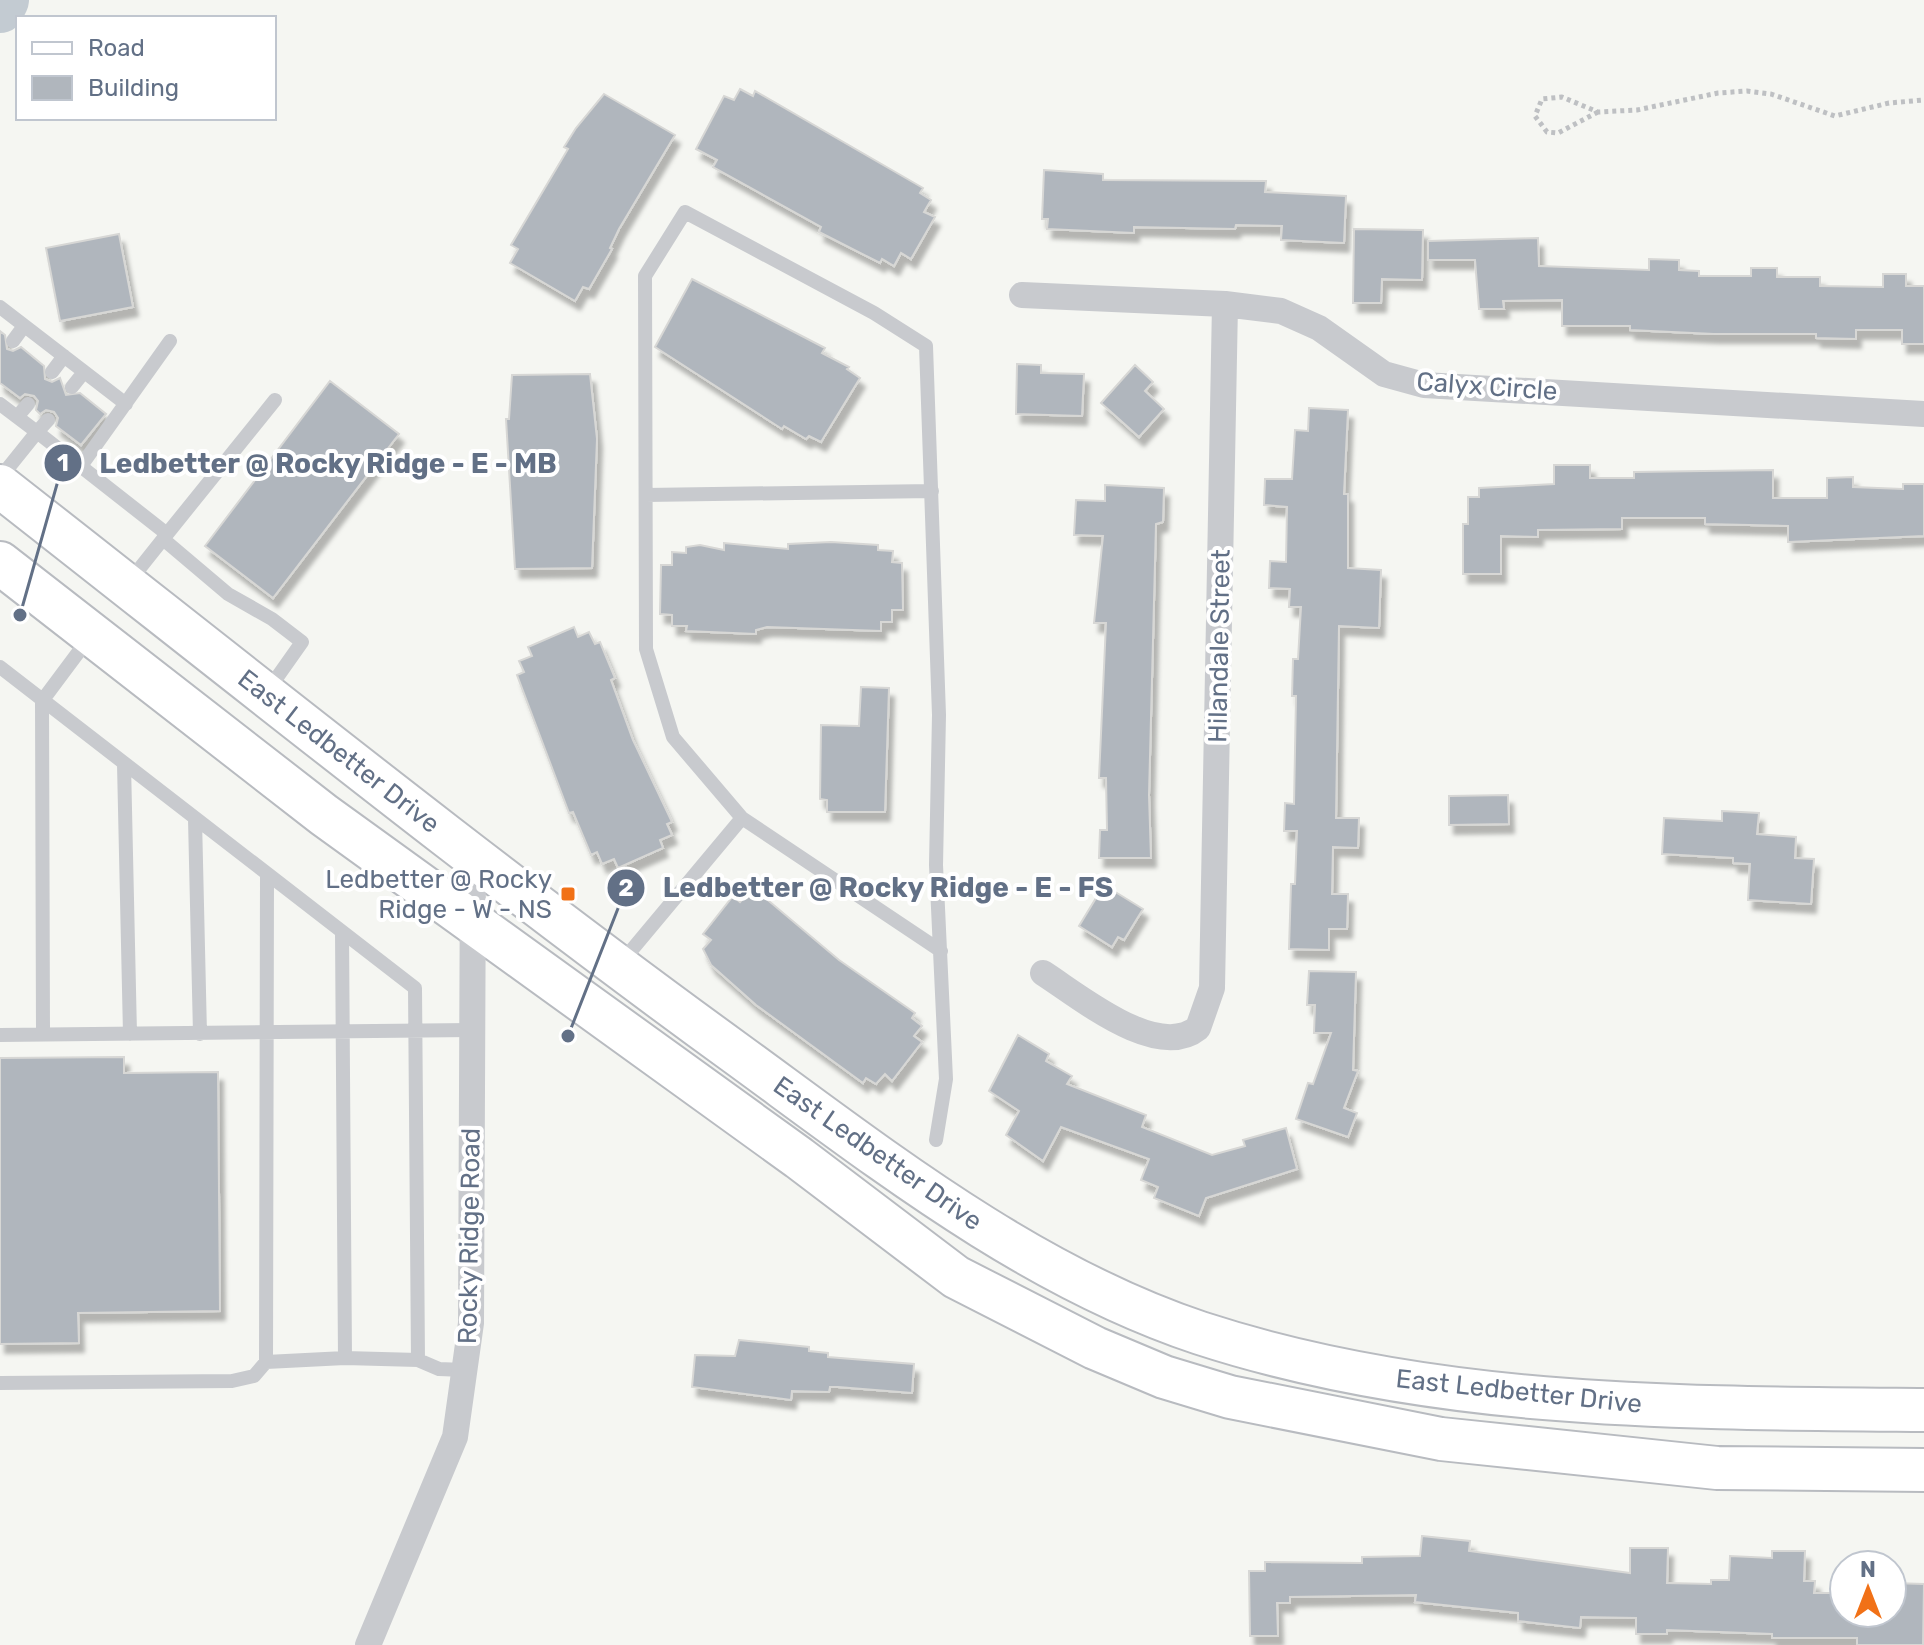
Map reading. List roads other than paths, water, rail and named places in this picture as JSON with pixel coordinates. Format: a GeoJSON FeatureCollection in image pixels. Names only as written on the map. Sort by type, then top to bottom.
{"type":"FeatureCollection","features":[{"type":"Feature","properties":{"kind":"main road","name":"East Ledbetter Drive"},"geometry":{"type":"LineString","coordinates":[[0,486],[617,967],[986,1229],[1126,1304],[1202,1333],[1417,1386],[1712,1408],[1924,1410]]}},
{"type":"Feature","properties":{"kind":"main road","name":"East Ledbetter Drive"},"geometry":{"type":"LineString","coordinates":[[0,563],[471,924],[799,1158],[956,1277],[1095,1348],[1164,1377],[1230,1397],[1386,1430],[1511,1447],[1717,1468],[1924,1470]]}},
{"type":"Feature","properties":{"kind":"main road"},"geometry":{"type":"LineString","coordinates":[[91,634],[127,585]]}},
{"type":"Feature","properties":{"kind":"main road"},"geometry":{"type":"LineString","coordinates":[[956,1277],[986,1229]]}},
{"type":"Feature","properties":{"kind":"main road"},"geometry":{"type":"LineString","coordinates":[[1511,1447],[1525,1396]]}},
{"type":"Feature","properties":{"kind":"street","name":"Calyx Circle"},"geometry":{"type":"LineString","coordinates":[[1022,295],[1225,304],[1281,311],[1319,328],[1384,374],[1424,385],[1924,414]]}},
{"type":"Feature","properties":{"kind":"street","name":"Hilandale Street"},"geometry":{"type":"LineString","coordinates":[[1043,973],[1133,1030],[1177,1039],[1198,1028],[1212,988],[1225,304]]}},
{"type":"Feature","properties":{"kind":"street","name":"Rocky Ridge Road"},"geometry":{"type":"LineString","coordinates":[[368,1645],[455,1437],[471,1323],[473,857]]}},
{"type":"Feature","properties":{"kind":"lane"},"geometry":{"type":"LineString","coordinates":[[936,1140],[946,1079],[941,951],[936,865],[939,715],[926,346],[874,313],[685,212],[645,276],[646,649],[673,737],[742,818],[941,951]]}},
{"type":"Feature","properties":{"kind":"lane"},"geometry":{"type":"LineString","coordinates":[[0,307],[126,404]]}},
{"type":"Feature","properties":{"kind":"lane"},"geometry":{"type":"LineString","coordinates":[[13,341],[24,326]]}},
{"type":"Feature","properties":{"kind":"lane"},"geometry":{"type":"LineString","coordinates":[[81,466],[170,341]]}},
{"type":"Feature","properties":{"kind":"lane"},"geometry":{"type":"LineString","coordinates":[[52,372],[64,356]]}},
{"type":"Feature","properties":{"kind":"lane"},"geometry":{"type":"LineString","coordinates":[[72,387],[84,372]]}},
{"type":"Feature","properties":{"kind":"lane"},"geometry":{"type":"LineString","coordinates":[[127,585],[275,400]]}},
{"type":"Feature","properties":{"kind":"lane"},"geometry":{"type":"LineString","coordinates":[[0,404],[81,466],[228,594],[302,642],[266,694]]}},
{"type":"Feature","properties":{"kind":"lane"},"geometry":{"type":"LineString","coordinates":[[17,417],[28,404]]}},
{"type":"Feature","properties":{"kind":"lane"},"geometry":{"type":"LineString","coordinates":[[0,478],[48,420]]}},
{"type":"Feature","properties":{"kind":"lane"},"geometry":{"type":"LineString","coordinates":[[646,495],[932,491]]}},
{"type":"Feature","properties":{"kind":"lane"},"geometry":{"type":"LineString","coordinates":[[43,1034],[42,701],[91,634]]}},
{"type":"Feature","properties":{"kind":"lane"},"geometry":{"type":"LineString","coordinates":[[0,667],[415,988],[418,1360]]}},
{"type":"Feature","properties":{"kind":"lane"},"geometry":{"type":"LineString","coordinates":[[124,764],[130,1034]]}},
{"type":"Feature","properties":{"kind":"lane"},"geometry":{"type":"LineString","coordinates":[[617,967],[742,818]]}},
{"type":"Feature","properties":{"kind":"lane"},"geometry":{"type":"LineString","coordinates":[[195,819],[200,1034]]}},
{"type":"Feature","properties":{"kind":"lane"},"geometry":{"type":"LineString","coordinates":[[0,1383],[232,1381],[254,1376],[266,1362],[267,874]]}},
{"type":"Feature","properties":{"kind":"lane"},"geometry":{"type":"LineString","coordinates":[[342,932],[345,1358]]}},
{"type":"Feature","properties":{"kind":"lane"},"geometry":{"type":"LineString","coordinates":[[0,1035],[471,1030]]}},
{"type":"Feature","properties":{"kind":"lane"},"geometry":{"type":"LineString","coordinates":[[266,1362],[345,1358],[418,1360],[439,1369],[464,1370]]}},
{"type":"Feature","properties":{"kind":"waterway"},"geometry":{"type":"LineString","coordinates":[[0,8],[4,0]]}},
{"type":"Feature","properties":{"kind":"place","name":"Ledbetter @ Rocky Ridge - E - MB"},"geometry":{"type":"Point","coordinates":[20,615]}},
{"type":"Feature","properties":{"kind":"place","name":"Ledbetter @ Rocky Ridge - W - NS"},"geometry":{"type":"Point","coordinates":[568,894]}},
{"type":"Feature","properties":{"kind":"place","name":"Ledbetter @ Rocky Ridge - E - FS"},"geometry":{"type":"Point","coordinates":[568,1036]}}]}
